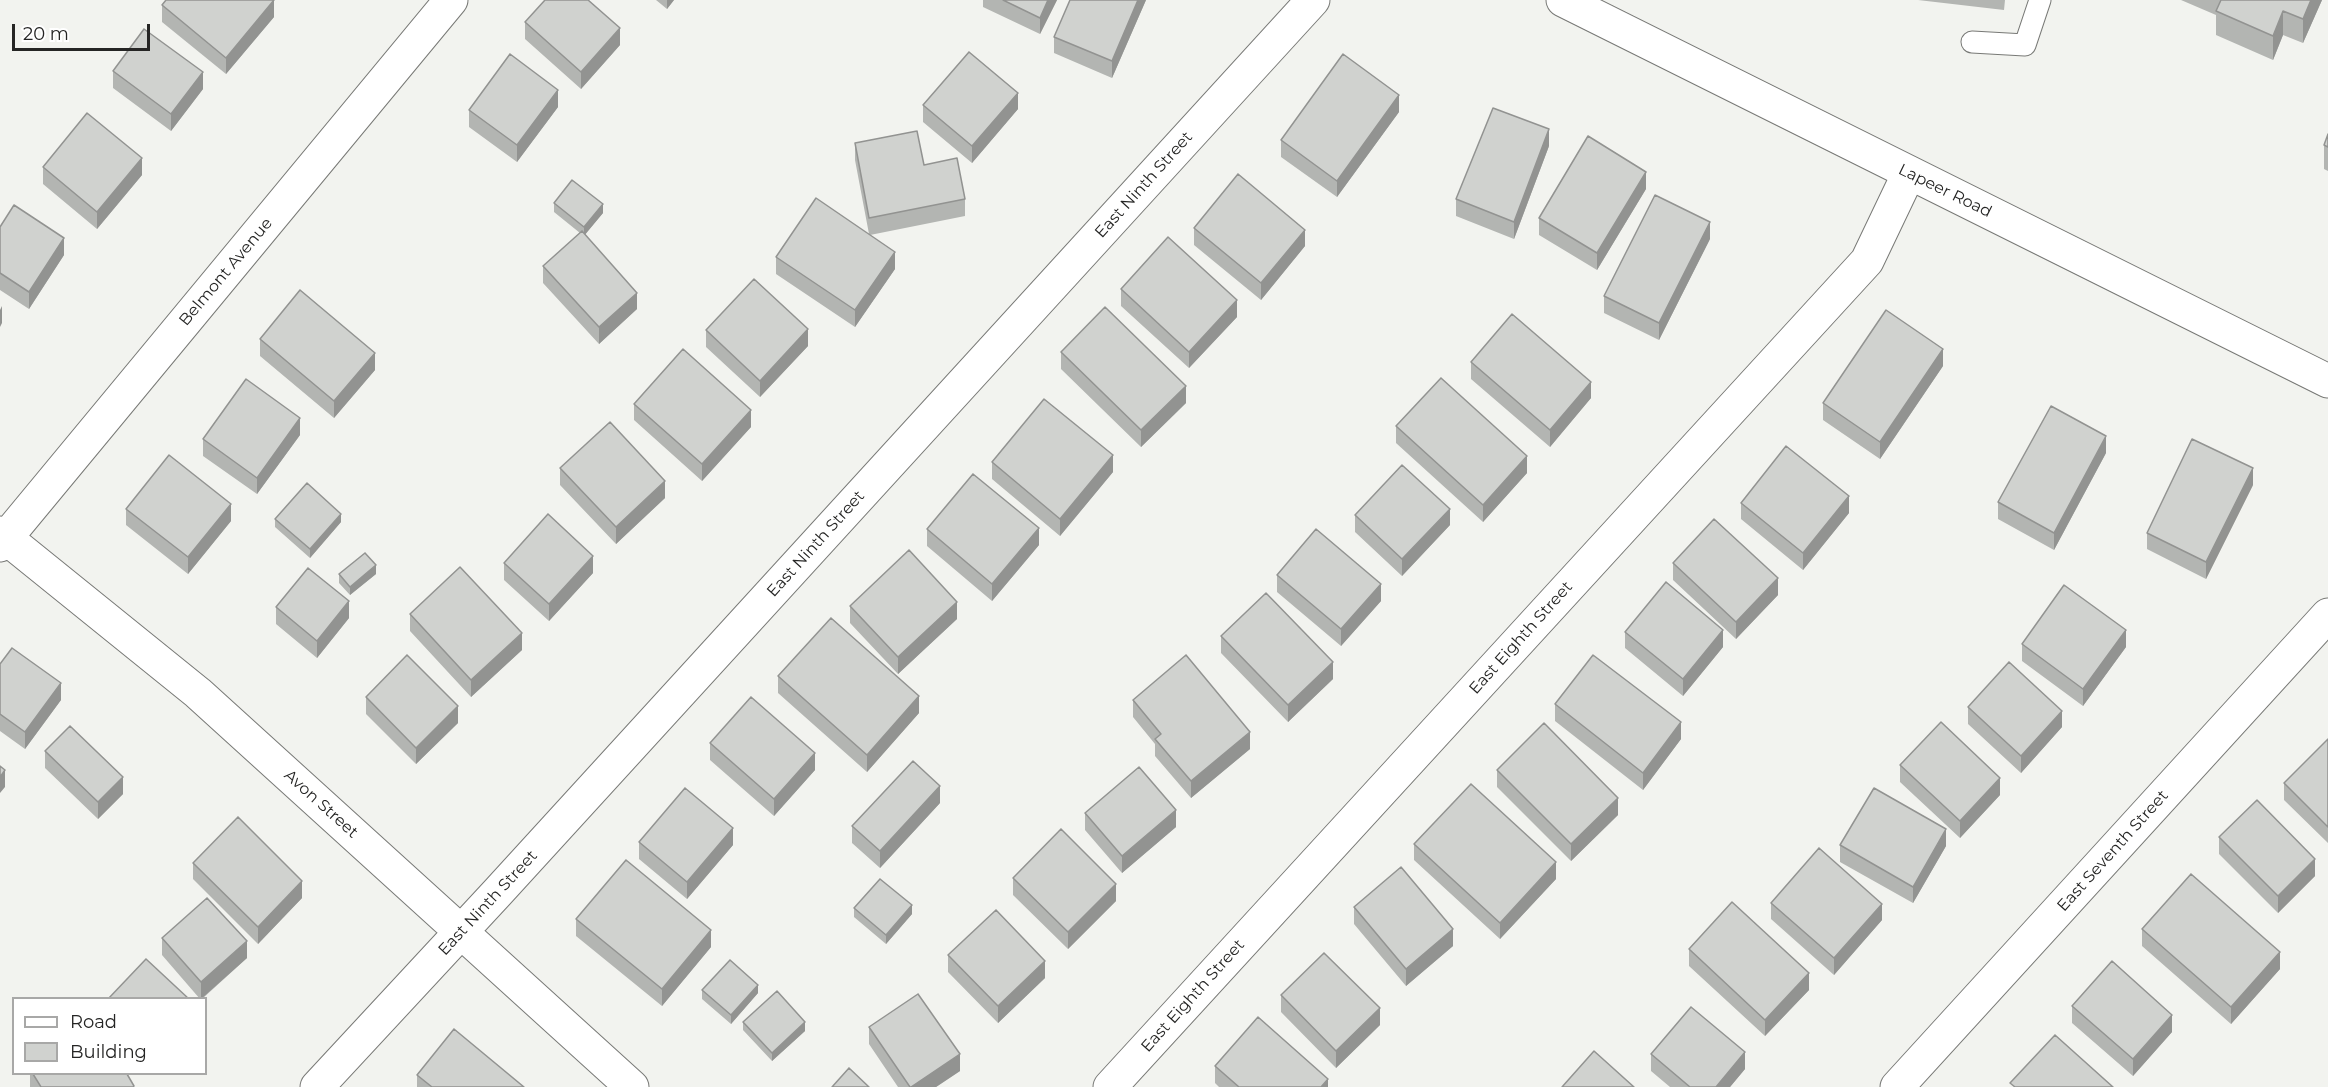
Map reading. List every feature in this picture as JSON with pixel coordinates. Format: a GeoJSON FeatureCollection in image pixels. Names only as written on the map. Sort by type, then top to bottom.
{"type":"FeatureCollection","features":[{"type":"Feature","properties":{"kind":"street","name":"Belmont Avenue"},"geometry":{"type":"LineString","coordinates":[[2,538],[451,0]]}},
{"type":"Feature","properties":{"kind":"street","name":"East Ninth Street"},"geometry":{"type":"LineString","coordinates":[[317,1087],[1313,0]]}},
{"type":"Feature","properties":{"kind":"street","name":"Lapeer Road"},"geometry":{"type":"LineString","coordinates":[[1563,0],[2328,381]]}},
{"type":"Feature","properties":{"kind":"street","name":"East Eighth Street"},"geometry":{"type":"LineString","coordinates":[[1110,1087],[1867,261],[1909,173]]}},
{"type":"Feature","properties":{"kind":"street","name":"Avon Street"},"geometry":{"type":"LineString","coordinates":[[2,538],[198,693],[632,1087]]}},
{"type":"Feature","properties":{"kind":"street","name":"East Seventh Street"},"geometry":{"type":"LineString","coordinates":[[1897,1087],[2328,615]]}},
{"type":"Feature","properties":{"kind":"lane"},"geometry":{"type":"LineString","coordinates":[[1971,42],[2025,45],[2040,0]]}},
{"type":"Feature","properties":{"kind":"building"},"geometry":{"type":"Polygon","coordinates":[[[166,0],[274,0],[226,58],[162,5],[166,0]]]}},
{"type":"Feature","properties":{"kind":"building"},"geometry":{"type":"Polygon","coordinates":[[[545,0],[588,0],[620,28],[581,72],[525,22],[545,0]]]}},
{"type":"Feature","properties":{"kind":"building"},"geometry":{"type":"Polygon","coordinates":[[[1003,0],[1048,0],[1040,18],[1003,0]]]}},
{"type":"Feature","properties":{"kind":"building"},"geometry":{"type":"Polygon","coordinates":[[[1070,0],[1138,0],[1112,61],[1054,37],[1070,0]]]}},
{"type":"Feature","properties":{"kind":"building"},"geometry":{"type":"Polygon","coordinates":[[[2221,0],[2311,0],[2303,19],[2283,11],[2273,36],[2216,11],[2221,0]]]}},
{"type":"Feature","properties":{"kind":"building"},"geometry":{"type":"Polygon","coordinates":[[[144,29],[203,72],[171,114],[113,71],[144,29]]]}},
{"type":"Feature","properties":{"kind":"building"},"geometry":{"type":"Polygon","coordinates":[[[969,52],[1018,93],[972,146],[923,105],[969,52]]]}},
{"type":"Feature","properties":{"kind":"building"},"geometry":{"type":"Polygon","coordinates":[[[510,54],[558,90],[517,145],[469,110],[510,54]]]}},
{"type":"Feature","properties":{"kind":"building"},"geometry":{"type":"Polygon","coordinates":[[[1343,54],[1399,95],[1337,181],[1281,140],[1343,54]]]}},
{"type":"Feature","properties":{"kind":"building"},"geometry":{"type":"Polygon","coordinates":[[[1493,108],[1549,129],[1514,222],[1456,199],[1493,108]]]}},
{"type":"Feature","properties":{"kind":"building"},"geometry":{"type":"Polygon","coordinates":[[[87,113],[142,158],[97,212],[43,167],[87,113]]]}},
{"type":"Feature","properties":{"kind":"building"},"geometry":{"type":"Polygon","coordinates":[[[917,131],[924,165],[957,158],[965,199],[869,218],[855,143],[917,131]]]}},
{"type":"Feature","properties":{"kind":"building"},"geometry":{"type":"Polygon","coordinates":[[[2328,134],[2328,147],[2324,145],[2328,134]]]}},
{"type":"Feature","properties":{"kind":"building"},"geometry":{"type":"Polygon","coordinates":[[[1588,136],[1646,172],[1597,253],[1539,218],[1588,136]]]}},
{"type":"Feature","properties":{"kind":"building"},"geometry":{"type":"Polygon","coordinates":[[[1238,174],[1305,230],[1261,283],[1194,228],[1238,174]]]}},
{"type":"Feature","properties":{"kind":"building"},"geometry":{"type":"Polygon","coordinates":[[[572,180],[603,204],[584,227],[554,203],[572,180]]]}},
{"type":"Feature","properties":{"kind":"building"},"geometry":{"type":"Polygon","coordinates":[[[1655,195],[1710,222],[1659,323],[1604,296],[1655,195]]]}},
{"type":"Feature","properties":{"kind":"building"},"geometry":{"type":"Polygon","coordinates":[[[816,198],[895,252],[855,310],[776,257],[816,198]]]}},
{"type":"Feature","properties":{"kind":"building"},"geometry":{"type":"Polygon","coordinates":[[[14,205],[64,238],[29,292],[0,273],[0,227],[14,205]]]}},
{"type":"Feature","properties":{"kind":"building"},"geometry":{"type":"Polygon","coordinates":[[[582,231],[637,293],[599,327],[543,266],[582,231]]]}},
{"type":"Feature","properties":{"kind":"building"},"geometry":{"type":"Polygon","coordinates":[[[1168,237],[1237,300],[1189,352],[1121,289],[1168,237]]]}},
{"type":"Feature","properties":{"kind":"building"},"geometry":{"type":"Polygon","coordinates":[[[754,279],[808,329],[760,381],[706,330],[754,279]]]}},
{"type":"Feature","properties":{"kind":"building"},"geometry":{"type":"Polygon","coordinates":[[[300,290],[375,353],[334,401],[260,339],[300,290]]]}},
{"type":"Feature","properties":{"kind":"building"},"geometry":{"type":"Polygon","coordinates":[[[1105,307],[1186,386],[1141,430],[1061,352],[1105,307]]]}},
{"type":"Feature","properties":{"kind":"building"},"geometry":{"type":"Polygon","coordinates":[[[1886,310],[1943,349],[1880,442],[1823,403],[1886,310]]]}},
{"type":"Feature","properties":{"kind":"building"},"geometry":{"type":"Polygon","coordinates":[[[1512,314],[1591,382],[1550,430],[1471,362],[1512,314]]]}},
{"type":"Feature","properties":{"kind":"building"},"geometry":{"type":"Polygon","coordinates":[[[683,349],[751,410],[702,464],[634,404],[683,349]]]}},
{"type":"Feature","properties":{"kind":"building"},"geometry":{"type":"Polygon","coordinates":[[[1441,378],[1527,456],[1483,505],[1396,426],[1441,378]]]}},
{"type":"Feature","properties":{"kind":"building"},"geometry":{"type":"Polygon","coordinates":[[[246,379],[300,418],[257,478],[203,439],[246,379]]]}},
{"type":"Feature","properties":{"kind":"building"},"geometry":{"type":"Polygon","coordinates":[[[1044,399],[1113,455],[1060,519],[992,462],[1044,399]]]}},
{"type":"Feature","properties":{"kind":"building"},"geometry":{"type":"Polygon","coordinates":[[[2051,406],[2106,436],[2054,533],[1998,502],[2051,406]]]}},
{"type":"Feature","properties":{"kind":"building"},"geometry":{"type":"Polygon","coordinates":[[[610,422],[665,481],[616,527],[560,468],[610,422]]]}},
{"type":"Feature","properties":{"kind":"building"},"geometry":{"type":"Polygon","coordinates":[[[2192,439],[2253,468],[2206,562],[2147,533],[2192,439]]]}},
{"type":"Feature","properties":{"kind":"building"},"geometry":{"type":"Polygon","coordinates":[[[1786,446],[1849,496],[1803,553],[1741,503],[1786,446]]]}},
{"type":"Feature","properties":{"kind":"building"},"geometry":{"type":"Polygon","coordinates":[[[169,455],[231,504],[188,557],[126,509],[169,455]]]}},
{"type":"Feature","properties":{"kind":"building"},"geometry":{"type":"Polygon","coordinates":[[[1402,465],[1450,509],[1402,559],[1355,515],[1402,465]]]}},
{"type":"Feature","properties":{"kind":"building"},"geometry":{"type":"Polygon","coordinates":[[[973,474],[1039,528],[992,584],[927,529],[973,474]]]}},
{"type":"Feature","properties":{"kind":"building"},"geometry":{"type":"Polygon","coordinates":[[[307,483],[341,514],[310,549],[275,519],[307,483]]]}},
{"type":"Feature","properties":{"kind":"building"},"geometry":{"type":"Polygon","coordinates":[[[548,514],[593,556],[549,604],[504,563],[548,514]]]}},
{"type":"Feature","properties":{"kind":"building"},"geometry":{"type":"Polygon","coordinates":[[[1714,519],[1778,578],[1736,622],[1673,563],[1714,519]]]}},
{"type":"Feature","properties":{"kind":"building"},"geometry":{"type":"Polygon","coordinates":[[[1316,529],[1381,584],[1341,629],[1277,575],[1316,529]]]}},
{"type":"Feature","properties":{"kind":"building"},"geometry":{"type":"Polygon","coordinates":[[[909,550],[957,602],[898,657],[850,606],[909,550]]]}},
{"type":"Feature","properties":{"kind":"building"},"geometry":{"type":"Polygon","coordinates":[[[365,553],[376,565],[350,587],[339,574],[365,553]]]}},
{"type":"Feature","properties":{"kind":"building"},"geometry":{"type":"Polygon","coordinates":[[[460,567],[522,633],[471,680],[410,614],[460,567]]]}},
{"type":"Feature","properties":{"kind":"building"},"geometry":{"type":"Polygon","coordinates":[[[308,568],[349,601],[317,641],[276,607],[308,568]]]}},
{"type":"Feature","properties":{"kind":"building"},"geometry":{"type":"Polygon","coordinates":[[[1666,582],[1723,630],[1683,679],[1625,632],[1666,582]]]}},
{"type":"Feature","properties":{"kind":"building"},"geometry":{"type":"Polygon","coordinates":[[[2064,585],[2126,630],[2083,689],[2022,644],[2064,585]]]}},
{"type":"Feature","properties":{"kind":"building"},"geometry":{"type":"Polygon","coordinates":[[[1266,593],[1333,662],[1288,705],[1221,636],[1266,593]]]}},
{"type":"Feature","properties":{"kind":"building"},"geometry":{"type":"Polygon","coordinates":[[[831,618],[919,696],[867,755],[778,676],[831,618]]]}},
{"type":"Feature","properties":{"kind":"building"},"geometry":{"type":"Polygon","coordinates":[[[12,648],[61,683],[25,732],[0,714],[0,664],[12,648]]]}},
{"type":"Feature","properties":{"kind":"building"},"geometry":{"type":"Polygon","coordinates":[[[407,655],[458,706],[416,748],[366,697],[407,655]]]}},
{"type":"Feature","properties":{"kind":"building"},"geometry":{"type":"Polygon","coordinates":[[[1186,655],[1250,732],[1191,781],[1155,739],[1161,734],[1133,700],[1186,655]]]}},
{"type":"Feature","properties":{"kind":"building"},"geometry":{"type":"Polygon","coordinates":[[[1593,655],[1681,722],[1643,773],[1555,704],[1593,655]]]}},
{"type":"Feature","properties":{"kind":"building"},"geometry":{"type":"Polygon","coordinates":[[[2009,662],[2062,711],[2021,756],[1968,707],[2009,662]]]}},
{"type":"Feature","properties":{"kind":"building"},"geometry":{"type":"Polygon","coordinates":[[[751,697],[815,753],[774,799],[710,743],[751,697]]]}},
{"type":"Feature","properties":{"kind":"building"},"geometry":{"type":"Polygon","coordinates":[[[1941,722],[2000,778],[1960,821],[1900,765],[1941,722]]]}},
{"type":"Feature","properties":{"kind":"building"},"geometry":{"type":"Polygon","coordinates":[[[1544,723],[1618,798],[1571,844],[1497,770],[1544,723]]]}},
{"type":"Feature","properties":{"kind":"building"},"geometry":{"type":"Polygon","coordinates":[[[70,726],[123,777],[98,802],[45,751],[70,726]]]}},
{"type":"Feature","properties":{"kind":"building"},"geometry":{"type":"Polygon","coordinates":[[[2328,739],[2328,827],[2284,783],[2328,739]]]}},
{"type":"Feature","properties":{"kind":"building"},"geometry":{"type":"Polygon","coordinates":[[[913,761],[940,786],[880,851],[852,826],[913,761]]]}},
{"type":"Feature","properties":{"kind":"building"},"geometry":{"type":"Polygon","coordinates":[[[0,766],[5,770],[0,777],[0,766]]]}},
{"type":"Feature","properties":{"kind":"building"},"geometry":{"type":"Polygon","coordinates":[[[1139,767],[1176,810],[1122,856],[1085,813],[1139,767]]]}},
{"type":"Feature","properties":{"kind":"building"},"geometry":{"type":"Polygon","coordinates":[[[1471,784],[1556,862],[1500,923],[1414,844],[1471,784]]]}},
{"type":"Feature","properties":{"kind":"building"},"geometry":{"type":"Polygon","coordinates":[[[685,788],[733,828],[687,882],[639,842],[685,788]]]}},
{"type":"Feature","properties":{"kind":"building"},"geometry":{"type":"Polygon","coordinates":[[[1874,788],[1946,829],[1913,887],[1840,845],[1874,788]]]}},
{"type":"Feature","properties":{"kind":"building"},"geometry":{"type":"Polygon","coordinates":[[[2257,800],[2315,859],[2278,896],[2219,837],[2257,800]]]}},
{"type":"Feature","properties":{"kind":"building"},"geometry":{"type":"Polygon","coordinates":[[[238,817],[302,881],[258,927],[193,863],[238,817]]]}},
{"type":"Feature","properties":{"kind":"building"},"geometry":{"type":"Polygon","coordinates":[[[1061,829],[1116,884],[1068,932],[1013,878],[1061,829]]]}},
{"type":"Feature","properties":{"kind":"building"},"geometry":{"type":"Polygon","coordinates":[[[1819,848],[1882,904],[1834,958],[1771,903],[1819,848]]]}},
{"type":"Feature","properties":{"kind":"building"},"geometry":{"type":"Polygon","coordinates":[[[626,860],[711,930],[662,989],[576,919],[626,860]]]}},
{"type":"Feature","properties":{"kind":"building"},"geometry":{"type":"Polygon","coordinates":[[[1401,867],[1453,929],[1406,969],[1354,907],[1401,867]]]}},
{"type":"Feature","properties":{"kind":"building"},"geometry":{"type":"Polygon","coordinates":[[[2191,874],[2280,952],[2231,1007],[2142,929],[2191,874]]]}},
{"type":"Feature","properties":{"kind":"building"},"geometry":{"type":"Polygon","coordinates":[[[880,879],[912,905],[886,935],[854,908],[880,879]]]}},
{"type":"Feature","properties":{"kind":"building"},"geometry":{"type":"Polygon","coordinates":[[[207,898],[247,941],[201,982],[162,938],[207,898]]]}},
{"type":"Feature","properties":{"kind":"building"},"geometry":{"type":"Polygon","coordinates":[[[1732,902],[1809,973],[1765,1020],[1689,949],[1732,902]]]}},
{"type":"Feature","properties":{"kind":"building"},"geometry":{"type":"Polygon","coordinates":[[[996,910],[1045,961],[998,1006],[948,955],[996,910]]]}},
{"type":"Feature","properties":{"kind":"building"},"geometry":{"type":"Polygon","coordinates":[[[1324,953],[1380,1008],[1336,1051],[1281,995],[1324,953]]]}},
{"type":"Feature","properties":{"kind":"building"},"geometry":{"type":"Polygon","coordinates":[[[146,959],[187,997],[110,997],[146,959]]]}},
{"type":"Feature","properties":{"kind":"building"},"geometry":{"type":"Polygon","coordinates":[[[730,960],[758,985],[731,1015],[702,990],[730,960]]]}},
{"type":"Feature","properties":{"kind":"building"},"geometry":{"type":"Polygon","coordinates":[[[2112,961],[2172,1015],[2133,1059],[2072,1006],[2112,961]]]}},
{"type":"Feature","properties":{"kind":"building"},"geometry":{"type":"Polygon","coordinates":[[[777,991],[805,1022],[772,1053],[743,1022],[777,991]]]}},
{"type":"Feature","properties":{"kind":"building"},"geometry":{"type":"Polygon","coordinates":[[[918,994],[960,1054],[910,1087],[869,1027],[918,994]]]}},
{"type":"Feature","properties":{"kind":"building"},"geometry":{"type":"Polygon","coordinates":[[[1691,1007],[1745,1052],[1716,1087],[1690,1087],[1651,1054],[1691,1007]]]}},
{"type":"Feature","properties":{"kind":"building"},"geometry":{"type":"Polygon","coordinates":[[[1258,1017],[1328,1079],[1321,1087],[1239,1087],[1215,1066],[1258,1017]]]}},
{"type":"Feature","properties":{"kind":"building"},"geometry":{"type":"Polygon","coordinates":[[[454,1029],[524,1087],[432,1087],[417,1075],[454,1029]]]}},
{"type":"Feature","properties":{"kind":"building"},"geometry":{"type":"Polygon","coordinates":[[[2055,1035],[2113,1087],[2015,1087],[2010,1083],[2055,1035]]]}},
{"type":"Feature","properties":{"kind":"building"},"geometry":{"type":"Polygon","coordinates":[[[1594,1051],[1634,1087],[1562,1087],[1594,1051]]]}},
{"type":"Feature","properties":{"kind":"building"},"geometry":{"type":"Polygon","coordinates":[[[849,1068],[869,1087],[832,1087],[849,1068]]]}},
{"type":"Feature","properties":{"kind":"building"},"geometry":{"type":"Polygon","coordinates":[[[34,1075],[128,1075],[134,1086],[133,1087],[41,1087],[34,1075]]]}}]}
